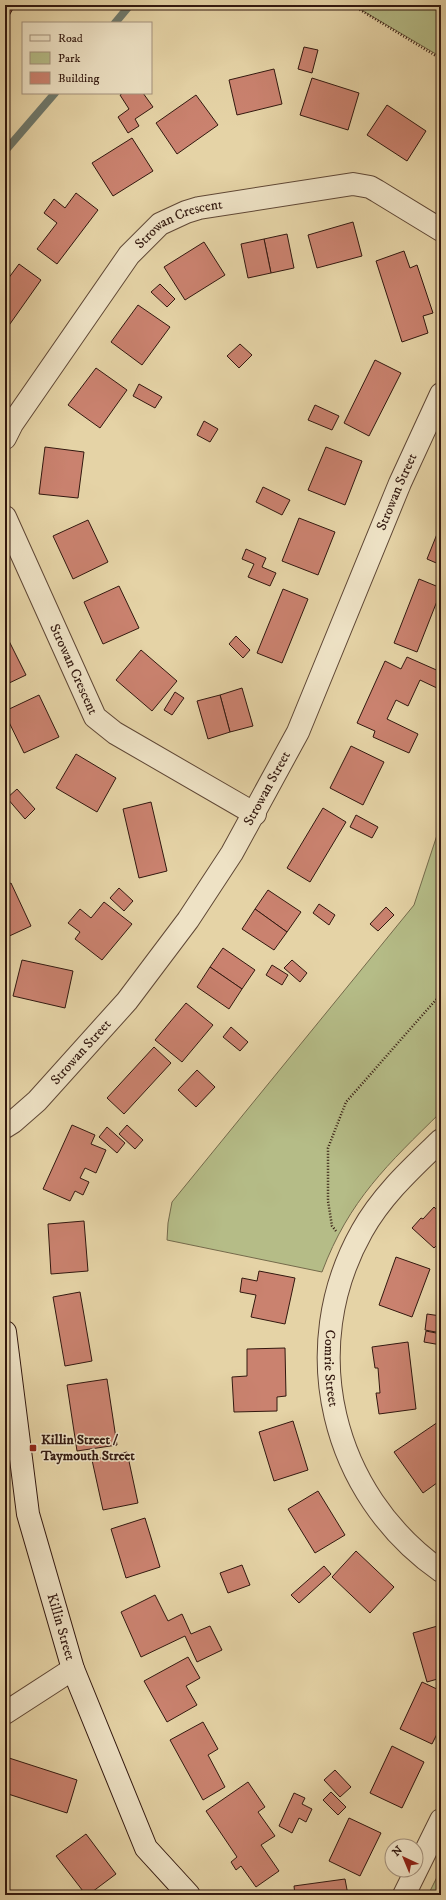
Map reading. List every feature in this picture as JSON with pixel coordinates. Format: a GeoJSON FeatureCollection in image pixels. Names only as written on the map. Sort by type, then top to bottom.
{"type":"FeatureCollection","features":[{"type":"Feature","properties":{"kind":"street","name":"Strowan Crescent"},"geometry":{"type":"LineString","coordinates":[[5,438],[12,424],[129,255],[149,233],[172,217],[199,208],[353,184],[366,186],[377,191],[441,230]]}},
{"type":"Feature","properties":{"kind":"street","name":"Strowan Street"},"geometry":{"type":"LineString","coordinates":[[5,1127],[37,1101],[96,1038],[136,990],[188,920],[232,853],[255,814],[298,732],[400,484],[441,394]]}},
{"type":"Feature","properties":{"kind":"street","name":"Strowan Crescent"},"geometry":{"type":"LineString","coordinates":[[5,517],[95,717],[115,733],[255,814]]}},
{"type":"Feature","properties":{"kind":"street","name":"Comrie Street"},"geometry":{"type":"LineString","coordinates":[[441,1140],[386,1195],[372,1213],[352,1249],[338,1286],[330,1326],[328,1351],[329,1384],[335,1419],[354,1469],[384,1517],[412,1547],[441,1571]]}},
{"type":"Feature","properties":{"kind":"street","name":"Killin Street"},"geometry":{"type":"LineString","coordinates":[[5,1332],[8,1381],[28,1514],[73,1669],[146,1848],[189,1895]]}},
{"type":"Feature","properties":{"kind":"street"},"geometry":{"type":"LineString","coordinates":[[5,1713],[73,1669]]}},
{"type":"Feature","properties":{"kind":"street"},"geometry":{"type":"LineString","coordinates":[[404,1895],[441,1820]]}},
{"type":"Feature","properties":{"kind":"path"},"geometry":{"type":"LineString","coordinates":[[352,5],[441,59]]}},
{"type":"Feature","properties":{"kind":"path"},"geometry":{"type":"LineString","coordinates":[[352,1249],[332,1226],[328,1201],[328,1148],[346,1102],[441,994]]}},
{"type":"Feature","properties":{"kind":"green space"},"geometry":{"type":"Polygon","coordinates":[[[353,5],[441,5],[441,57],[353,5]]]}},
{"type":"Feature","properties":{"kind":"green space"},"geometry":{"type":"Polygon","coordinates":[[[441,823],[441,1112],[387,1166],[372,1184],[345,1224],[322,1272],[167,1240],[168,1223],[172,1202],[414,905],[441,823]]]}},
{"type":"Feature","properties":{"kind":"green space"},"geometry":{"type":"Polygon","coordinates":[[[441,1869],[441,1895],[428,1895],[441,1869]]]}},
{"type":"Feature","properties":{"kind":"building"},"geometry":{"type":"Polygon","coordinates":[[[5,5],[15,5],[5,23],[5,5]]]}},
{"type":"Feature","properties":{"kind":"building"},"geometry":{"type":"Polygon","coordinates":[[[304,47],[318,50],[312,73],[298,69],[304,47]]]}},
{"type":"Feature","properties":{"kind":"building"},"geometry":{"type":"Polygon","coordinates":[[[274,69],[282,104],[237,115],[229,80],[274,69]]]}},
{"type":"Feature","properties":{"kind":"building"},"geometry":{"type":"Polygon","coordinates":[[[312,78],[359,93],[348,130],[300,115],[312,78]]]}},
{"type":"Feature","properties":{"kind":"building"},"geometry":{"type":"Polygon","coordinates":[[[144,94],[153,107],[135,119],[139,126],[128,133],[118,117],[129,109],[120,95],[144,94]]]}},
{"type":"Feature","properties":{"kind":"building"},"geometry":{"type":"Polygon","coordinates":[[[196,95],[218,125],[177,154],[156,123],[196,95]]]}},
{"type":"Feature","properties":{"kind":"building"},"geometry":{"type":"Polygon","coordinates":[[[387,105],[426,131],[407,161],[367,135],[387,105]]]}},
{"type":"Feature","properties":{"kind":"building"},"geometry":{"type":"Polygon","coordinates":[[[132,138],[153,171],[113,196],[92,163],[132,138]]]}},
{"type":"Feature","properties":{"kind":"building"},"geometry":{"type":"Polygon","coordinates":[[[76,193],[98,210],[57,264],[37,249],[57,223],[44,213],[54,199],[65,208],[76,193]]]}},
{"type":"Feature","properties":{"kind":"building"},"geometry":{"type":"Polygon","coordinates":[[[353,222],[362,256],[317,268],[308,235],[353,222]]]}},
{"type":"Feature","properties":{"kind":"building"},"geometry":{"type":"Polygon","coordinates":[[[287,234],[294,268],[271,273],[264,239],[287,234]]]}},
{"type":"Feature","properties":{"kind":"building"},"geometry":{"type":"Polygon","coordinates":[[[264,239],[271,273],[248,278],[241,244],[264,239]]]}},
{"type":"Feature","properties":{"kind":"building"},"geometry":{"type":"Polygon","coordinates":[[[204,242],[225,275],[185,300],[164,267],[204,242]]]}},
{"type":"Feature","properties":{"kind":"building"},"geometry":{"type":"Polygon","coordinates":[[[404,251],[410,268],[417,265],[433,313],[423,316],[428,333],[402,342],[376,261],[404,251]]]}},
{"type":"Feature","properties":{"kind":"building"},"geometry":{"type":"Polygon","coordinates":[[[19,264],[41,280],[5,331],[5,283],[19,264]]]}},
{"type":"Feature","properties":{"kind":"building"},"geometry":{"type":"Polygon","coordinates":[[[160,284],[175,299],[167,307],[151,292],[160,284]]]}},
{"type":"Feature","properties":{"kind":"building"},"geometry":{"type":"Polygon","coordinates":[[[138,305],[170,327],[142,365],[111,342],[138,305]]]}},
{"type":"Feature","properties":{"kind":"building"},"geometry":{"type":"Polygon","coordinates":[[[240,344],[252,355],[239,368],[227,356],[240,344]]]}},
{"type":"Feature","properties":{"kind":"building"},"geometry":{"type":"Polygon","coordinates":[[[375,360],[401,373],[369,436],[344,423],[375,360]]]}},
{"type":"Feature","properties":{"kind":"building"},"geometry":{"type":"Polygon","coordinates":[[[96,368],[127,390],[100,428],[68,405],[96,368]]]}},
{"type":"Feature","properties":{"kind":"building"},"geometry":{"type":"Polygon","coordinates":[[[139,384],[162,397],[155,408],[133,396],[139,384]]]}},
{"type":"Feature","properties":{"kind":"building"},"geometry":{"type":"Polygon","coordinates":[[[315,405],[339,416],[332,430],[308,420],[315,405]]]}},
{"type":"Feature","properties":{"kind":"building"},"geometry":{"type":"Polygon","coordinates":[[[204,421],[218,429],[210,442],[197,435],[204,421]]]}},
{"type":"Feature","properties":{"kind":"building"},"geometry":{"type":"Polygon","coordinates":[[[45,447],[84,452],[78,498],[39,494],[45,447]]]}},
{"type":"Feature","properties":{"kind":"building"},"geometry":{"type":"Polygon","coordinates":[[[326,447],[362,461],[345,505],[308,490],[326,447]]]}},
{"type":"Feature","properties":{"kind":"building"},"geometry":{"type":"Polygon","coordinates":[[[263,487],[290,500],[282,515],[256,502],[263,487]]]}},
{"type":"Feature","properties":{"kind":"building"},"geometry":{"type":"Polygon","coordinates":[[[299,518],[335,532],[318,575],[282,561],[299,518]]]}},
{"type":"Feature","properties":{"kind":"building"},"geometry":{"type":"Polygon","coordinates":[[[88,520],[108,562],[73,579],[53,536],[88,520]]]}},
{"type":"Feature","properties":{"kind":"building"},"geometry":{"type":"Polygon","coordinates":[[[441,524],[441,565],[427,559],[441,524]]]}},
{"type":"Feature","properties":{"kind":"building"},"geometry":{"type":"Polygon","coordinates":[[[246,549],[266,558],[262,567],[276,573],[270,586],[248,577],[254,564],[242,559],[246,549]]]}},
{"type":"Feature","properties":{"kind":"building"},"geometry":{"type":"Polygon","coordinates":[[[419,579],[441,588],[441,591],[417,652],[394,643],[419,579]]]}},
{"type":"Feature","properties":{"kind":"building"},"geometry":{"type":"Polygon","coordinates":[[[119,586],[139,628],[103,644],[84,602],[119,586]]]}},
{"type":"Feature","properties":{"kind":"building"},"geometry":{"type":"Polygon","coordinates":[[[283,589],[308,599],[282,663],[257,653],[283,589]]]}},
{"type":"Feature","properties":{"kind":"building"},"geometry":{"type":"Polygon","coordinates":[[[5,633],[26,675],[5,685],[5,633]]]}},
{"type":"Feature","properties":{"kind":"building"},"geometry":{"type":"Polygon","coordinates":[[[236,636],[250,650],[243,658],[229,644],[236,636]]]}},
{"type":"Feature","properties":{"kind":"building"},"geometry":{"type":"Polygon","coordinates":[[[141,650],[177,681],[152,711],[116,680],[141,650]]]}},
{"type":"Feature","properties":{"kind":"building"},"geometry":{"type":"Polygon","coordinates":[[[407,657],[441,672],[441,685],[439,689],[420,680],[408,706],[396,700],[387,719],[418,734],[409,753],[373,737],[375,731],[357,723],[385,661],[401,669],[407,657]]]}},
{"type":"Feature","properties":{"kind":"building"},"geometry":{"type":"Polygon","coordinates":[[[242,688],[253,726],[230,732],[220,695],[242,688]]]}},
{"type":"Feature","properties":{"kind":"building"},"geometry":{"type":"Polygon","coordinates":[[[175,692],[184,698],[172,715],[164,710],[175,692]]]}},
{"type":"Feature","properties":{"kind":"building"},"geometry":{"type":"Polygon","coordinates":[[[39,695],[59,737],[24,753],[5,714],[5,711],[39,695]]]}},
{"type":"Feature","properties":{"kind":"building"},"geometry":{"type":"Polygon","coordinates":[[[220,695],[230,732],[208,739],[197,701],[220,695]]]}},
{"type":"Feature","properties":{"kind":"building"},"geometry":{"type":"Polygon","coordinates":[[[351,746],[384,762],[363,805],[330,788],[351,746]]]}},
{"type":"Feature","properties":{"kind":"building"},"geometry":{"type":"Polygon","coordinates":[[[76,754],[116,778],[97,812],[56,788],[76,754]]]}},
{"type":"Feature","properties":{"kind":"building"},"geometry":{"type":"Polygon","coordinates":[[[17,789],[35,809],[25,819],[7,798],[17,789]]]}},
{"type":"Feature","properties":{"kind":"building"},"geometry":{"type":"Polygon","coordinates":[[[151,802],[167,871],[139,878],[123,809],[151,802]]]}},
{"type":"Feature","properties":{"kind":"building"},"geometry":{"type":"Polygon","coordinates":[[[323,808],[346,822],[310,882],[287,868],[323,808]]]}},
{"type":"Feature","properties":{"kind":"building"},"geometry":{"type":"Polygon","coordinates":[[[356,815],[378,827],[372,838],[350,827],[356,815]]]}},
{"type":"Feature","properties":{"kind":"building"},"geometry":{"type":"Polygon","coordinates":[[[11,883],[31,926],[5,938],[5,886],[11,883]]]}},
{"type":"Feature","properties":{"kind":"building"},"geometry":{"type":"Polygon","coordinates":[[[119,888],[133,901],[124,911],[110,898],[119,888]]]}},
{"type":"Feature","properties":{"kind":"building"},"geometry":{"type":"Polygon","coordinates":[[[268,890],[301,912],[287,932],[255,909],[268,890]]]}},
{"type":"Feature","properties":{"kind":"building"},"geometry":{"type":"Polygon","coordinates":[[[104,902],[132,924],[102,960],[75,939],[80,932],[68,923],[80,909],[91,918],[104,902]]]}},
{"type":"Feature","properties":{"kind":"building"},"geometry":{"type":"Polygon","coordinates":[[[319,904],[335,915],[329,925],[313,913],[319,904]]]}},
{"type":"Feature","properties":{"kind":"building"},"geometry":{"type":"Polygon","coordinates":[[[386,907],[394,915],[378,931],[370,924],[386,907]]]}},
{"type":"Feature","properties":{"kind":"building"},"geometry":{"type":"Polygon","coordinates":[[[255,909],[287,932],[274,950],[242,929],[255,909]]]}},
{"type":"Feature","properties":{"kind":"building"},"geometry":{"type":"Polygon","coordinates":[[[223,948],[255,970],[242,989],[210,967],[223,948]]]}},
{"type":"Feature","properties":{"kind":"building"},"geometry":{"type":"Polygon","coordinates":[[[22,960],[73,971],[65,1008],[13,996],[22,960]]]}},
{"type":"Feature","properties":{"kind":"building"},"geometry":{"type":"Polygon","coordinates":[[[292,960],[307,973],[300,982],[284,968],[292,960]]]}},
{"type":"Feature","properties":{"kind":"building"},"geometry":{"type":"Polygon","coordinates":[[[272,965],[288,975],[282,985],[266,975],[272,965]]]}},
{"type":"Feature","properties":{"kind":"building"},"geometry":{"type":"Polygon","coordinates":[[[210,967],[242,989],[229,1009],[197,987],[210,967]]]}},
{"type":"Feature","properties":{"kind":"building"},"geometry":{"type":"Polygon","coordinates":[[[186,1003],[213,1025],[182,1062],[155,1040],[186,1003]]]}},
{"type":"Feature","properties":{"kind":"building"},"geometry":{"type":"Polygon","coordinates":[[[231,1027],[248,1042],[240,1051],[223,1037],[231,1027]]]}},
{"type":"Feature","properties":{"kind":"building"},"geometry":{"type":"Polygon","coordinates":[[[154,1047],[171,1063],[124,1114],[107,1098],[154,1047]]]}},
{"type":"Feature","properties":{"kind":"building"},"geometry":{"type":"Polygon","coordinates":[[[197,1070],[215,1087],[196,1107],[178,1090],[197,1070]]]}},
{"type":"Feature","properties":{"kind":"building"},"geometry":{"type":"Polygon","coordinates":[[[72,1125],[95,1135],[91,1144],[106,1150],[96,1173],[85,1168],[80,1178],[89,1182],[83,1195],[75,1191],[70,1201],[43,1189],[72,1125]]]}},
{"type":"Feature","properties":{"kind":"building"},"geometry":{"type":"Polygon","coordinates":[[[127,1125],[143,1140],[135,1149],[119,1134],[127,1125]]]}},
{"type":"Feature","properties":{"kind":"building"},"geometry":{"type":"Polygon","coordinates":[[[107,1127],[125,1143],[117,1153],[99,1137],[107,1127]]]}},
{"type":"Feature","properties":{"kind":"building"},"geometry":{"type":"Polygon","coordinates":[[[441,1206],[441,1241],[434,1248],[412,1228],[434,1207],[437,1210],[441,1206]]]}},
{"type":"Feature","properties":{"kind":"building"},"geometry":{"type":"Polygon","coordinates":[[[84,1221],[88,1271],[51,1274],[48,1224],[84,1221]]]}},
{"type":"Feature","properties":{"kind":"building"},"geometry":{"type":"Polygon","coordinates":[[[396,1257],[430,1269],[412,1317],[379,1305],[396,1257]]]}},
{"type":"Feature","properties":{"kind":"building"},"geometry":{"type":"Polygon","coordinates":[[[259,1271],[295,1278],[285,1324],[251,1317],[256,1295],[240,1292],[242,1278],[257,1281],[259,1271]]]}},
{"type":"Feature","properties":{"kind":"building"},"geometry":{"type":"Polygon","coordinates":[[[80,1292],[92,1361],[65,1366],[53,1297],[80,1292]]]}},
{"type":"Feature","properties":{"kind":"building"},"geometry":{"type":"Polygon","coordinates":[[[427,1314],[441,1316],[441,1333],[425,1330],[427,1314]]]}},
{"type":"Feature","properties":{"kind":"building"},"geometry":{"type":"Polygon","coordinates":[[[426,1331],[441,1334],[441,1345],[424,1342],[426,1331]]]}},
{"type":"Feature","properties":{"kind":"building"},"geometry":{"type":"Polygon","coordinates":[[[408,1342],[416,1409],[379,1414],[376,1393],[380,1393],[378,1368],[375,1368],[372,1347],[408,1342]]]}},
{"type":"Feature","properties":{"kind":"building"},"geometry":{"type":"Polygon","coordinates":[[[285,1348],[286,1396],[277,1397],[277,1411],[234,1412],[232,1377],[247,1376],[247,1349],[285,1348]]]}},
{"type":"Feature","properties":{"kind":"building"},"geometry":{"type":"Polygon","coordinates":[[[107,1379],[117,1445],[77,1451],[67,1385],[107,1379]]]}},
{"type":"Feature","properties":{"kind":"building"},"geometry":{"type":"Polygon","coordinates":[[[441,1420],[441,1480],[423,1493],[394,1452],[441,1420]]]}},
{"type":"Feature","properties":{"kind":"building"},"geometry":{"type":"Polygon","coordinates":[[[293,1421],[308,1470],[274,1481],[259,1432],[293,1421]]]}},
{"type":"Feature","properties":{"kind":"building"},"geometry":{"type":"Polygon","coordinates":[[[127,1452],[138,1503],[103,1510],[92,1460],[127,1452]]]}},
{"type":"Feature","properties":{"kind":"building"},"geometry":{"type":"Polygon","coordinates":[[[318,1491],[345,1535],[315,1553],[288,1509],[318,1491]]]}},
{"type":"Feature","properties":{"kind":"building"},"geometry":{"type":"Polygon","coordinates":[[[145,1518],[160,1567],[126,1578],[111,1529],[145,1518]]]}},
{"type":"Feature","properties":{"kind":"building"},"geometry":{"type":"Polygon","coordinates":[[[356,1551],[394,1587],[370,1613],[332,1577],[356,1551]]]}},
{"type":"Feature","properties":{"kind":"building"},"geometry":{"type":"Polygon","coordinates":[[[242,1565],[250,1585],[228,1593],[220,1573],[242,1565]]]}},
{"type":"Feature","properties":{"kind":"building"},"geometry":{"type":"Polygon","coordinates":[[[324,1566],[331,1574],[299,1603],[291,1595],[324,1566]]]}},
{"type":"Feature","properties":{"kind":"building"},"geometry":{"type":"Polygon","coordinates":[[[155,1595],[168,1621],[182,1614],[191,1634],[210,1626],[222,1650],[197,1662],[185,1636],[141,1657],[121,1612],[155,1595]]]}},
{"type":"Feature","properties":{"kind":"building"},"geometry":{"type":"Polygon","coordinates":[[[441,1625],[441,1678],[427,1682],[413,1633],[441,1625]]]}},
{"type":"Feature","properties":{"kind":"building"},"geometry":{"type":"Polygon","coordinates":[[[188,1657],[200,1678],[186,1686],[197,1705],[167,1722],[144,1681],[188,1657]]]}},
{"type":"Feature","properties":{"kind":"building"},"geometry":{"type":"Polygon","coordinates":[[[422,1682],[441,1691],[441,1726],[432,1744],[400,1729],[422,1682]]]}},
{"type":"Feature","properties":{"kind":"building"},"geometry":{"type":"Polygon","coordinates":[[[203,1722],[218,1749],[208,1755],[225,1787],[203,1800],[170,1740],[203,1722]]]}},
{"type":"Feature","properties":{"kind":"building"},"geometry":{"type":"Polygon","coordinates":[[[392,1746],[424,1762],[402,1808],[370,1793],[392,1746]]]}},
{"type":"Feature","properties":{"kind":"building"},"geometry":{"type":"Polygon","coordinates":[[[6,1757],[77,1780],[67,1813],[5,1793],[6,1757]]]}},
{"type":"Feature","properties":{"kind":"building"},"geometry":{"type":"Polygon","coordinates":[[[335,1770],[351,1787],[340,1797],[324,1780],[335,1770]]]}},
{"type":"Feature","properties":{"kind":"building"},"geometry":{"type":"Polygon","coordinates":[[[248,1782],[265,1807],[258,1812],[275,1836],[261,1845],[279,1871],[256,1887],[241,1866],[236,1870],[231,1862],[237,1857],[206,1811],[248,1782]]]}},
{"type":"Feature","properties":{"kind":"building"},"geometry":{"type":"Polygon","coordinates":[[[331,1792],[346,1807],[338,1815],[323,1800],[331,1792]]]}},
{"type":"Feature","properties":{"kind":"building"},"geometry":{"type":"Polygon","coordinates":[[[294,1793],[305,1798],[302,1804],[312,1809],[306,1822],[299,1818],[292,1833],[279,1826],[294,1793]]]}},
{"type":"Feature","properties":{"kind":"building"},"geometry":{"type":"Polygon","coordinates":[[[349,1818],[381,1833],[360,1876],[329,1861],[349,1818]]]}},
{"type":"Feature","properties":{"kind":"building"},"geometry":{"type":"Polygon","coordinates":[[[86,1834],[116,1874],[88,1895],[86,1895],[56,1856],[86,1834]]]}},
{"type":"Feature","properties":{"kind":"building"},"geometry":{"type":"Polygon","coordinates":[[[345,1879],[348,1895],[295,1895],[294,1886],[345,1879]]]}},
{"type":"Feature","properties":{"kind":"waterway"},"geometry":{"type":"LineString","coordinates":[[116,22],[130,5]]}},
{"type":"Feature","properties":{"kind":"waterway"},"geometry":{"type":"LineString","coordinates":[[5,151],[54,94]]}},
{"type":"Feature","properties":{"kind":"place","name":"Killin Street / Taymouth Street"},"geometry":{"type":"Point","coordinates":[33,1448]}}]}
